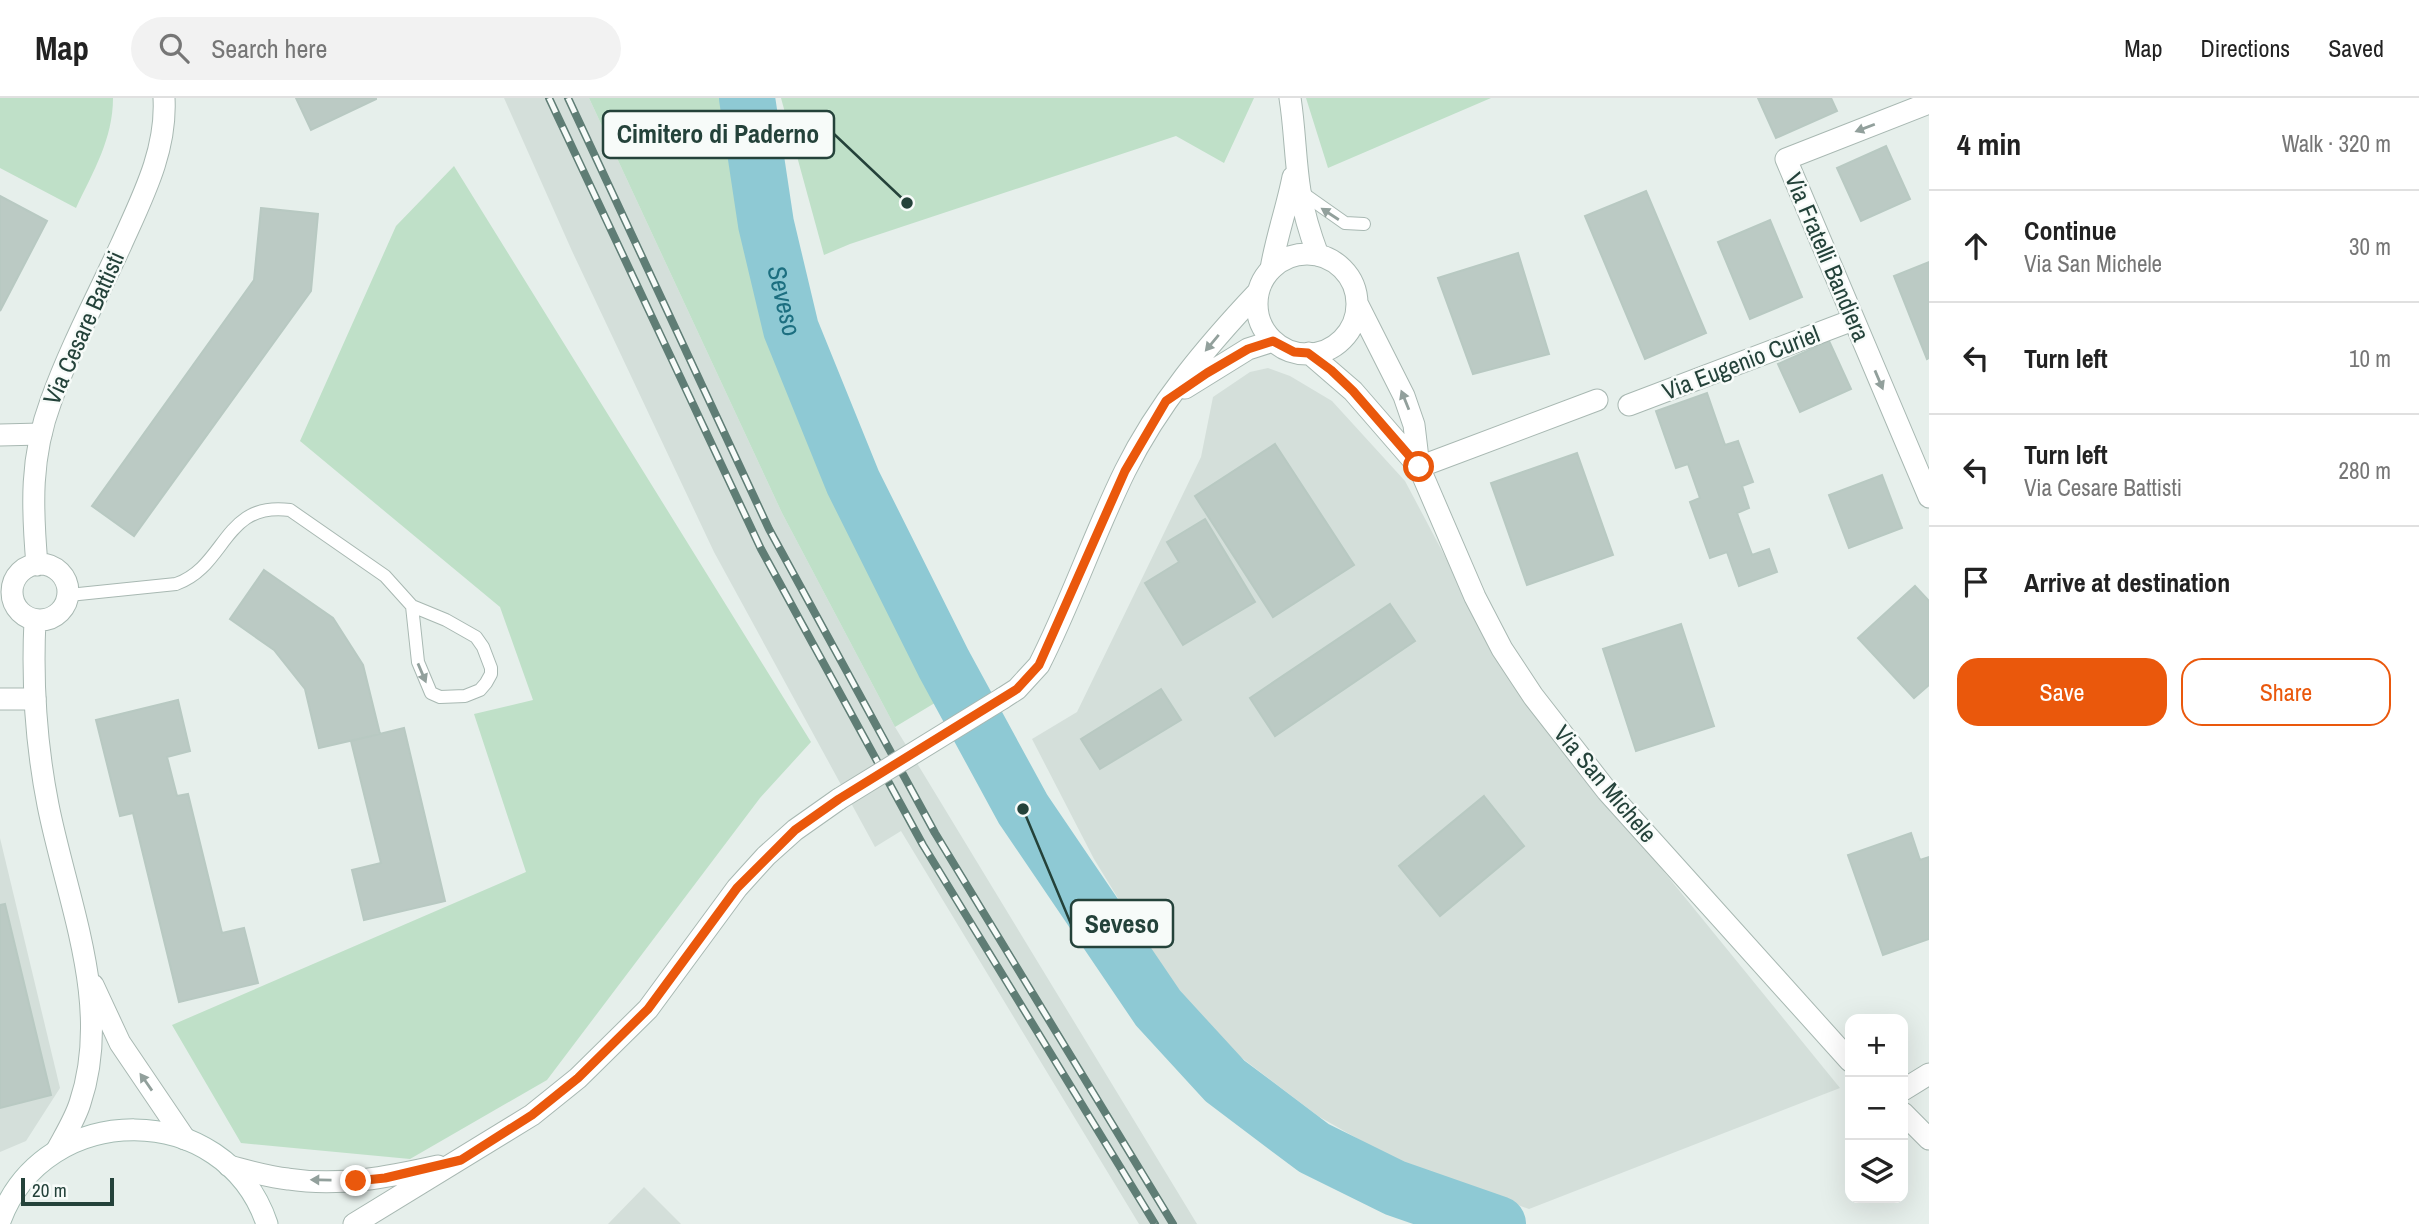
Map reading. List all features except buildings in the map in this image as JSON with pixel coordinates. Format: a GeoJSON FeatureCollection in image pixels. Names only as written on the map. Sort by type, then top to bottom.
{"type":"FeatureCollection","features":[{"type":"Feature","properties":{"kind":"street","name":"Via Cesare Battisti"},"geometry":{"type":"LineString","coordinates":[[37,565],[33,508],[34,469],[41,434],[50,402],[64,369],[152,177],[163,128],[164,98]]}},
{"type":"Feature","properties":{"kind":"street"},"geometry":{"type":"LineString","coordinates":[[1290,98],[1296,130],[1300,192],[1306,222],[1318,255]]}},
{"type":"Feature","properties":{"kind":"street","name":"Via Fratelli Bandiera"},"geometry":{"type":"LineString","coordinates":[[1929,103],[1786,159],[1929,497]]}},
{"type":"Feature","properties":{"kind":"street"},"geometry":{"type":"LineString","coordinates":[[354,1224],[532,1115],[578,1078],[648,1009],[714,918],[766,856],[795,830],[839,799],[1017,689],[1039,665],[1125,471],[1166,401],[1207,348],[1258,292],[1270,269],[1296,161]]}},
{"type":"Feature","properties":{"kind":"street"},"geometry":{"type":"LineString","coordinates":[[1258,292],[1258,316],[1273,341],[1294,352],[1308,353],[1329,348],[1341,340],[1354,319],[1357,303],[1354,289],[1339,266],[1318,255],[1302,254],[1288,257],[1270,269]]}},
{"type":"Feature","properties":{"kind":"street","name":"Via San Michele"},"geometry":{"type":"LineString","coordinates":[[1357,303],[1404,396],[1414,425],[1419,467],[1475,597],[1502,649],[1533,696],[1607,791],[1845,1055]]}},
{"type":"Feature","properties":{"kind":"street","name":"Via Eugenio Curiel"},"geometry":{"type":"LineString","coordinates":[[1629,405],[1853,320]]}},
{"type":"Feature","properties":{"kind":"street"},"geometry":{"type":"LineString","coordinates":[[1166,401],[1248,349],[1273,341]]}},
{"type":"Feature","properties":{"kind":"street","name":"Via San Michele"},"geometry":{"type":"LineString","coordinates":[[1308,353],[1353,391],[1419,467]]}},
{"type":"Feature","properties":{"kind":"street"},"geometry":{"type":"LineString","coordinates":[[1419,467],[1597,400]]}},
{"type":"Feature","properties":{"kind":"street"},"geometry":{"type":"LineString","coordinates":[[0,435],[41,434]]}},
{"type":"Feature","properties":{"kind":"street"},"geometry":{"type":"LineString","coordinates":[[37,565],[46,565],[60,572],[68,587],[69,596],[60,612],[44,621],[29,618],[17,609],[12,594],[16,579],[22,571],[37,565]]}},
{"type":"Feature","properties":{"kind":"street"},"geometry":{"type":"LineString","coordinates":[[35,620],[35,699],[39,757],[48,807],[86,967],[91,1022],[89,1064],[80,1104],[57,1150]]}},
{"type":"Feature","properties":{"kind":"street"},"geometry":{"type":"LineString","coordinates":[[0,699],[35,699]]}},
{"type":"Feature","properties":{"kind":"street"},"geometry":{"type":"LineString","coordinates":[[86,967],[120,1043],[185,1139]]}},
{"type":"Feature","properties":{"kind":"street"},"geometry":{"type":"LineString","coordinates":[[1908,1087],[1929,1074]]}},
{"type":"Feature","properties":{"kind":"street"},"geometry":{"type":"LineString","coordinates":[[1908,1118],[1929,1139]]}},
{"type":"Feature","properties":{"kind":"street"},"geometry":{"type":"LineString","coordinates":[[1,1215],[27,1176],[57,1150],[109,1130],[147,1129],[185,1139],[209,1150],[229,1166],[256,1200],[267,1224]]}},
{"type":"Feature","properties":{"kind":"street"},"geometry":{"type":"LineString","coordinates":[[229,1166],[289,1180],[356,1181],[385,1178],[461,1160]]}},
{"type":"Feature","properties":{"kind":"lane"},"geometry":{"type":"LineString","coordinates":[[1300,192],[1345,223],[1364,224]]}},
{"type":"Feature","properties":{"kind":"lane"},"geometry":{"type":"LineString","coordinates":[[69,596],[176,584],[189,579],[199,572],[238,523],[256,511],[274,508],[290,510],[377,569],[412,606],[446,620],[476,637],[491,668],[491,674],[480,690],[453,697],[440,697],[431,693],[418,662],[412,606]]}},
{"type":"Feature","properties":{"kind":"shaded area"},"geometry":{"type":"Polygon","coordinates":[[[504,98],[589,98],[782,513],[895,727],[1197,1224],[1139,1224],[901,831],[875,847],[714,552],[572,251],[504,98]]]}},
{"type":"Feature","properties":{"kind":"shaded area"},"geometry":{"type":"Polygon","coordinates":[[[1268,368],[1290,376],[1332,401],[1405,481],[1467,598],[1608,803],[1840,1088],[1529,1209],[1400,1163],[1318,1116],[1230,1049],[1162,970],[1094,859],[1032,739],[1077,712],[1201,457],[1213,397],[1250,372],[1268,368]]]}},
{"type":"Feature","properties":{"kind":"shaded area"},"geometry":{"type":"Polygon","coordinates":[[[0,838],[60,1088],[26,1141],[0,1152],[0,838]]]}},
{"type":"Feature","properties":{"kind":"shaded area"},"geometry":{"type":"Polygon","coordinates":[[[644,1187],[681,1224],[608,1224],[644,1187]]]}},
{"type":"Feature","properties":{"kind":"green space"},"geometry":{"type":"Polygon","coordinates":[[[0,98],[113,98],[106,141],[76,208],[0,168],[0,98]]]}},
{"type":"Feature","properties":{"kind":"green space"},"geometry":{"type":"Polygon","coordinates":[[[589,98],[732,98],[750,204],[777,331],[861,527],[943,698],[895,727],[782,513],[589,98]]]}},
{"type":"Feature","properties":{"kind":"green space"},"geometry":{"type":"Polygon","coordinates":[[[781,98],[1254,98],[1224,163],[1176,136],[824,255],[781,98]]]}},
{"type":"Feature","properties":{"kind":"green space"},"geometry":{"type":"Polygon","coordinates":[[[1306,98],[1491,98],[1328,168],[1306,98]]]}},
{"type":"Feature","properties":{"kind":"green space"},"geometry":{"type":"Polygon","coordinates":[[[454,166],[811,742],[760,798],[547,1080],[410,1159],[241,1143],[172,1025],[526,872],[474,714],[533,700],[500,607],[300,441],[396,226],[454,166]]]}},
{"type":"Feature","properties":{"kind":"waterway","name":"Seveso"},"geometry":{"type":"LineString","coordinates":[[747,98],[766,224],[791,329],[853,482],[944,664],[1023,809],[1158,1008],[1225,1081],[1314,1148],[1395,1188],[1498,1224]]}},
{"type":"Feature","properties":{"kind":"railway"},"geometry":{"type":"LineString","coordinates":[[549,98],[761,549],[923,845],[1155,1224]]}},
{"type":"Feature","properties":{"kind":"railway"},"geometry":{"type":"LineString","coordinates":[[568,98],[769,529],[935,833],[1173,1224]]}},
{"type":"Feature","properties":{"kind":"place","name":"Cimitero di Paderno"},"geometry":{"type":"Point","coordinates":[907,203]}},
{"type":"Feature","properties":{"kind":"place","name":"Seveso"},"geometry":{"type":"Point","coordinates":[1023,809]}},
{"type":"Feature","properties":{"kind":"route"},"geometry":{"type":"LineString","coordinates":[[356,1181],[385,1178],[461,1160],[532,1115],[578,1078],[648,1009],[737,888],[766,856],[795,830],[839,799],[1017,689],[1039,665],[1125,471],[1144,436],[1166,401],[1207,373],[1248,349],[1273,341],[1294,352],[1308,353],[1353,391],[1419,467]]}}]}
